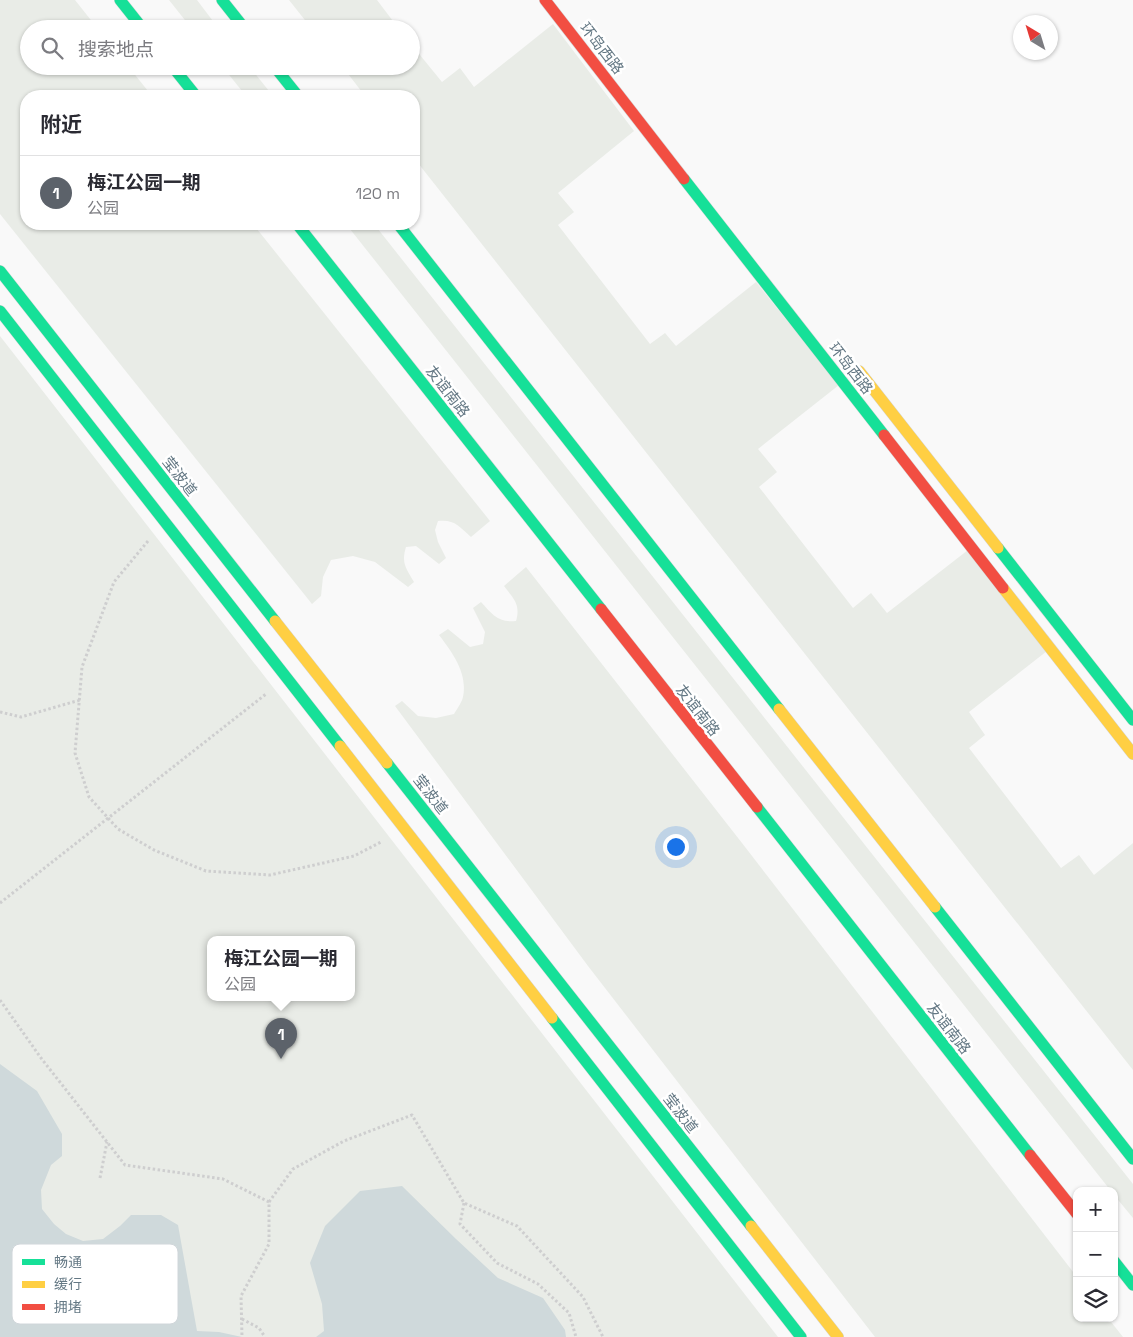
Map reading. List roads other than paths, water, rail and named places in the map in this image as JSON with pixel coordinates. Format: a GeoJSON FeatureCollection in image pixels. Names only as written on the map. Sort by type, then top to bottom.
{"type":"FeatureCollection","features":[{"type":"Feature","properties":{"kind":"street"},"geometry":{"type":"LineString","coordinates":[[120,0],[136,20]]}},
{"type":"Feature","properties":{"kind":"street"},"geometry":{"type":"LineString","coordinates":[[222,0],[238,20]]}},
{"type":"Feature","properties":{"kind":"street","name":"环岛西路"},"geometry":{"type":"LineString","coordinates":[[545,0],[1133,754]]}},
{"type":"Feature","properties":{"kind":"street"},"geometry":{"type":"LineString","coordinates":[[179,75],[191,90]]}},
{"type":"Feature","properties":{"kind":"street"},"geometry":{"type":"LineString","coordinates":[[281,75],[293,90]]}},
{"type":"Feature","properties":{"kind":"street","name":"友谊南路"},"geometry":{"type":"LineString","coordinates":[[302,230],[1073,1209]]}},
{"type":"Feature","properties":{"kind":"street"},"geometry":{"type":"LineString","coordinates":[[403,230],[1133,1159]]}},
{"type":"Feature","properties":{"kind":"street","name":"莹波道"},"geometry":{"type":"LineString","coordinates":[[0,270],[838,1337]]}},
{"type":"Feature","properties":{"kind":"street"},"geometry":{"type":"LineString","coordinates":[[0,311],[800,1337]]}},
{"type":"Feature","properties":{"kind":"street","name":"环岛西路"},"geometry":{"type":"LineString","coordinates":[[850,360],[1133,720]]}},
{"type":"Feature","properties":{"kind":"street"},"geometry":{"type":"LineString","coordinates":[[1118,1267],[1133,1285]]}},
{"type":"Feature","properties":{"kind":"place","name":"梅江公园一期"},"geometry":{"type":"Point","coordinates":[281,1059]}}]}
